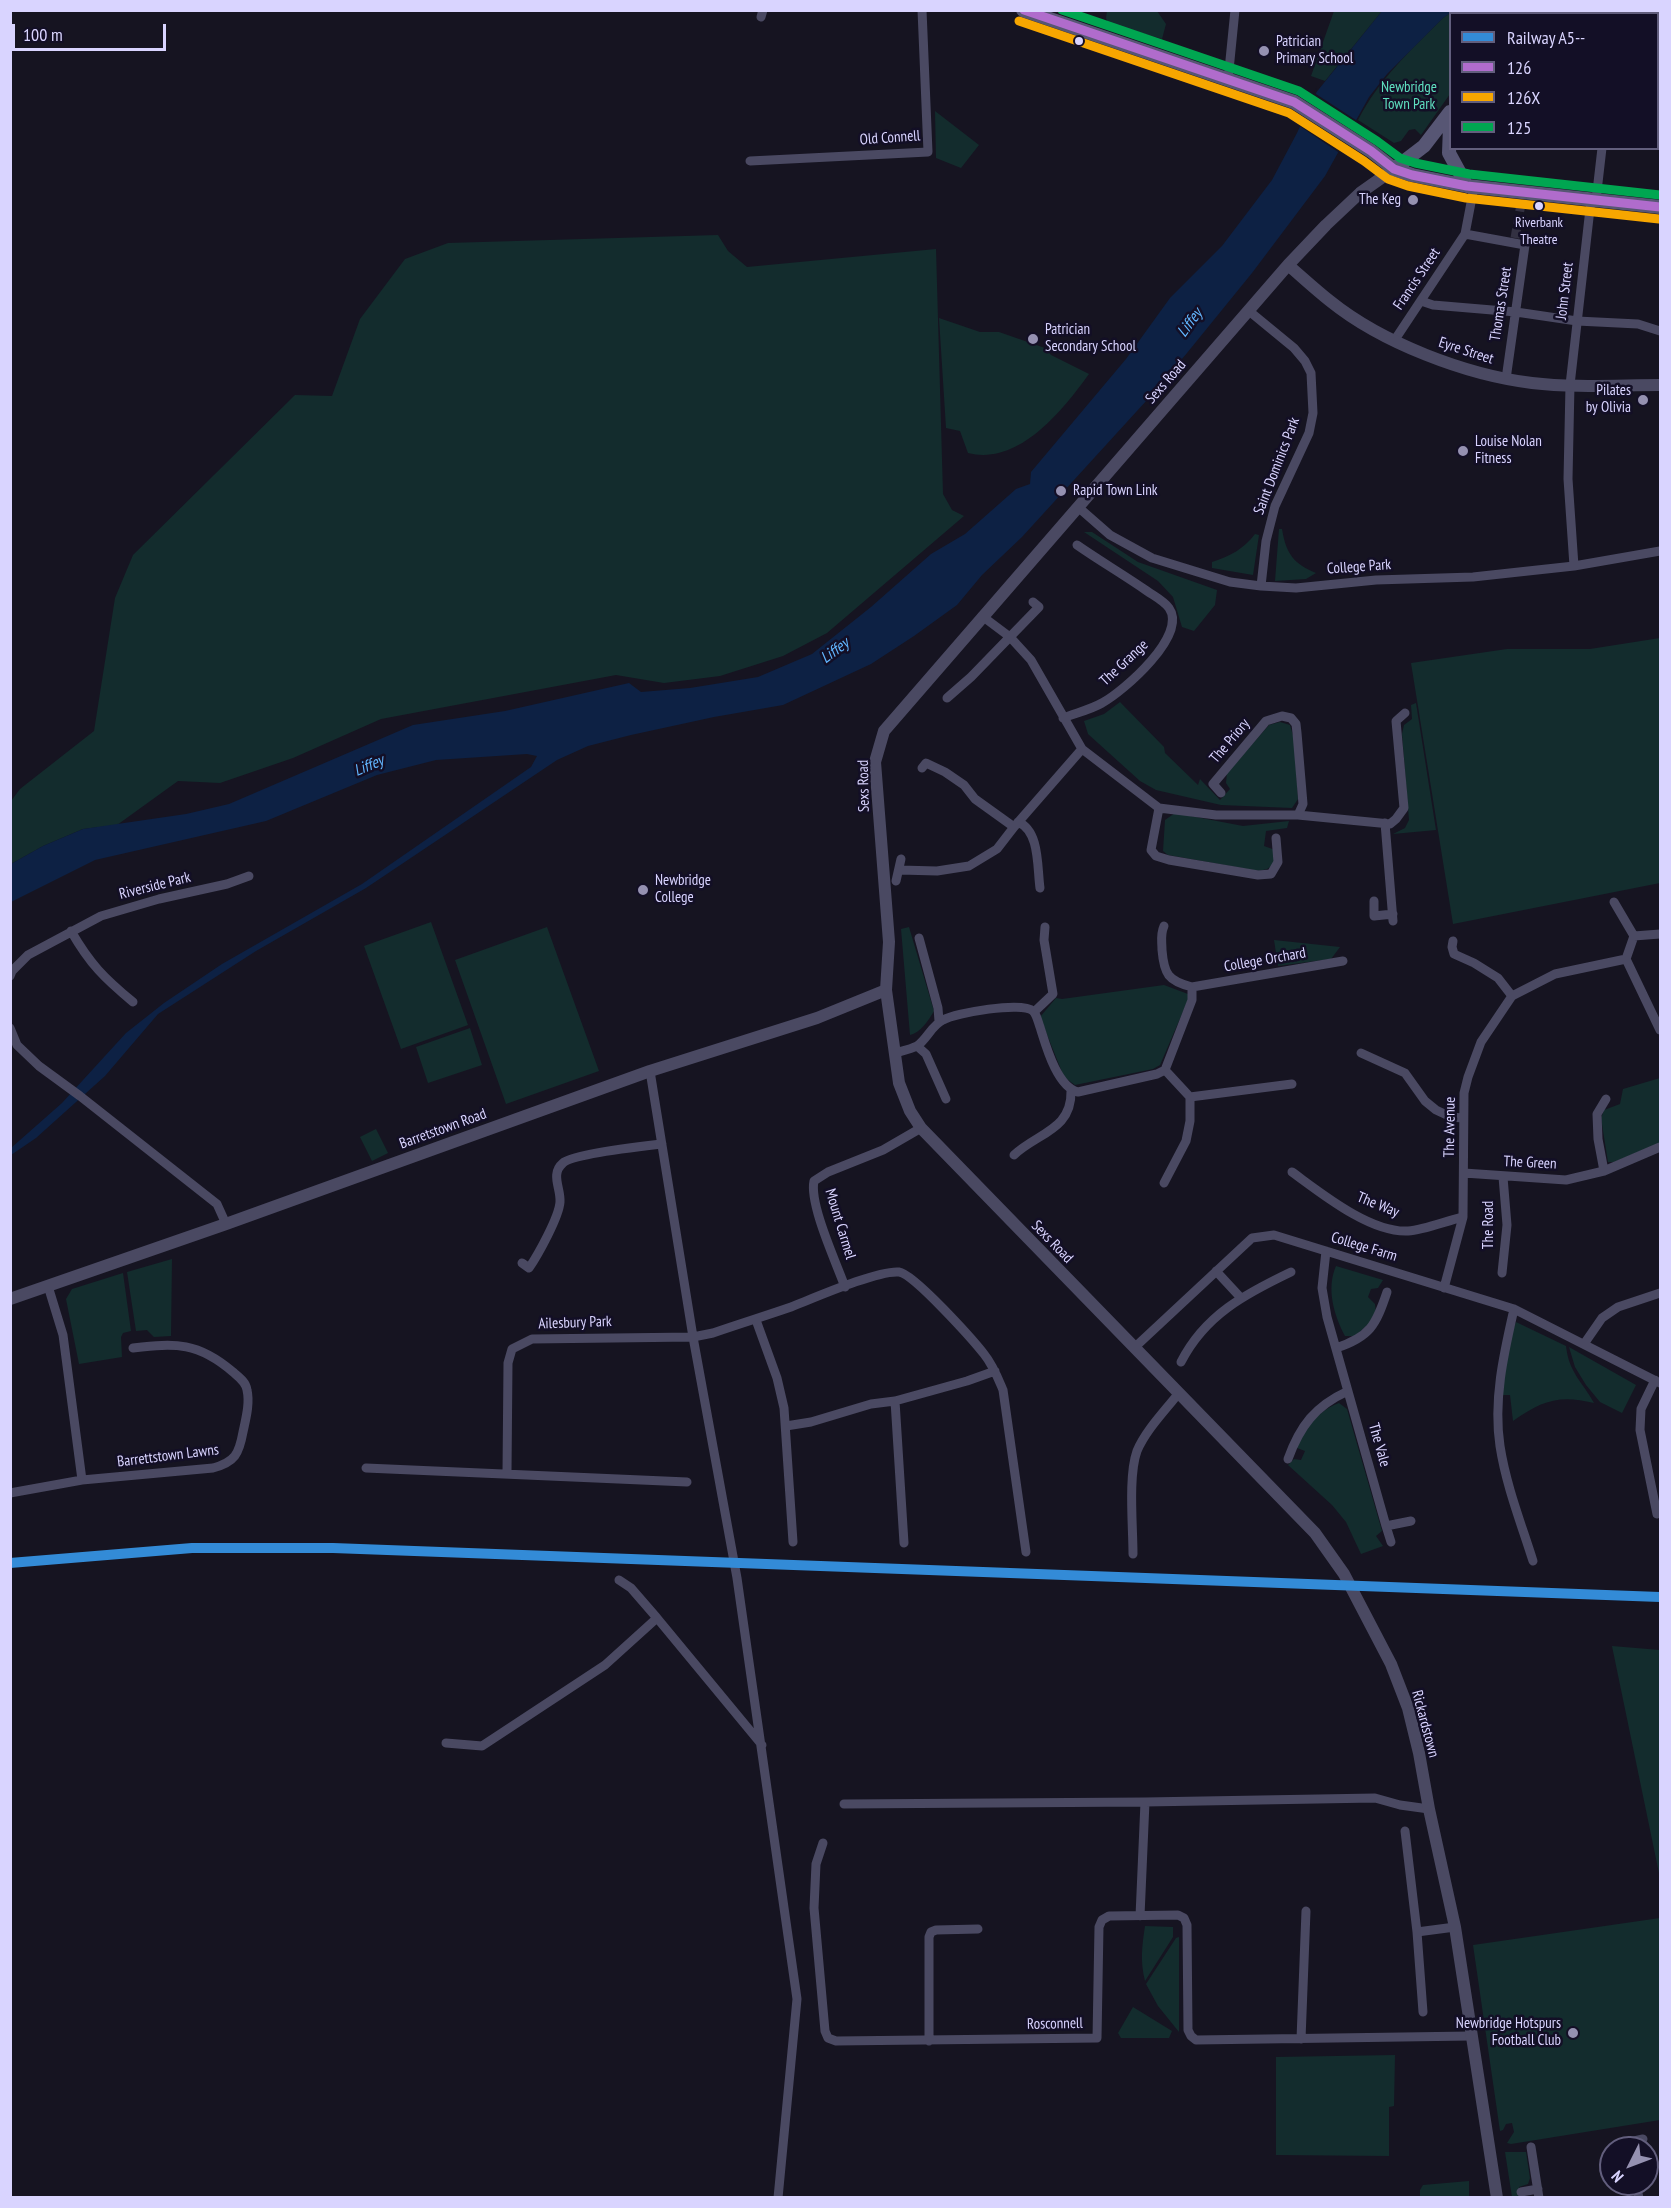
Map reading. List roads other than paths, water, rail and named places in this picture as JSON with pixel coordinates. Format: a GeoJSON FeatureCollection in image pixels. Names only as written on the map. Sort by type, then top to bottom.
{"type":"FeatureCollection","features":[{"type":"Feature","properties":{"kind":"main road"},"geometry":{"type":"LineString","coordinates":[[1023,10],[1294,102],[1371,151],[1394,169],[1522,198],[1594,200],[1660,207]]}},
{"type":"Feature","properties":{"kind":"main road"},"geometry":{"type":"LineString","coordinates":[[1394,169],[1424,146],[1449,113]]}},
{"type":"Feature","properties":{"kind":"main road"},"geometry":{"type":"LineString","coordinates":[[1449,150],[1471,187]]}},
{"type":"Feature","properties":{"kind":"street","name":"Old Connell"},"geometry":{"type":"LineString","coordinates":[[750,161],[928,152],[922,10]]}},
{"type":"Feature","properties":{"kind":"street"},"geometry":{"type":"LineString","coordinates":[[1228,80],[1235,10]]}},
{"type":"Feature","properties":{"kind":"street","name":"John Street"},"geometry":{"type":"LineString","coordinates":[[1574,566],[1568,479],[1570,385],[1602,150]]}},
{"type":"Feature","properties":{"kind":"street","name":"Sexs Road"},"geometry":{"type":"LineString","coordinates":[[1134,1348],[921,1128],[910,1111],[899,1083],[886,990],[889,942],[875,762],[884,731],[1288,265],[1360,193],[1394,169]]}},
{"type":"Feature","properties":{"kind":"street"},"geometry":{"type":"LineString","coordinates":[[1465,234],[1471,187]]}},
{"type":"Feature","properties":{"kind":"street","name":"Thomas Street"},"geometry":{"type":"LineString","coordinates":[[1465,234],[1515,240],[1525,245],[1506,379]]}},
{"type":"Feature","properties":{"kind":"street","name":"Francis Street"},"geometry":{"type":"LineString","coordinates":[[1394,341],[1465,234]]}},
{"type":"Feature","properties":{"kind":"street","name":"Eyre Street"},"geometry":{"type":"LineString","coordinates":[[1288,265],[1331,302],[1394,341],[1450,363],[1506,379],[1533,383],[1660,385]]}},
{"type":"Feature","properties":{"kind":"street"},"geometry":{"type":"LineString","coordinates":[[1421,301],[1433,305],[1516,312],[1577,321],[1638,324],[1660,331]]}},
{"type":"Feature","properties":{"kind":"street","name":"Saint Dominics Park"},"geometry":{"type":"LineString","coordinates":[[1250,311],[1294,348],[1305,361],[1311,373],[1313,413],[1309,433],[1275,507],[1266,541],[1261,586]]}},
{"type":"Feature","properties":{"kind":"street","name":"College Park"},"geometry":{"type":"LineString","coordinates":[[1078,507],[1110,535],[1152,558],[1230,582],[1261,586],[1296,588],[1376,580],[1473,577],[1574,566],[1660,550]]}},
{"type":"Feature","properties":{"kind":"street","name":"The Grange"},"geometry":{"type":"LineString","coordinates":[[1063,718],[1101,704],[1122,688],[1162,649],[1172,628],[1173,618],[1168,608],[1077,545]]}},
{"type":"Feature","properties":{"kind":"street"},"geometry":{"type":"LineString","coordinates":[[1095,557],[1101,548]]}},
{"type":"Feature","properties":{"kind":"street"},"geometry":{"type":"LineString","coordinates":[[947,698],[953,687],[1010,637],[1039,607],[1034,602]]}},
{"type":"Feature","properties":{"kind":"street"},"geometry":{"type":"LineString","coordinates":[[982,616],[1010,637],[1031,660],[1082,749],[1159,808],[1243,816],[1298,815],[1390,824],[1404,808],[1396,721],[1405,713]]}},
{"type":"Feature","properties":{"kind":"street","name":"The Priory"},"geometry":{"type":"LineString","coordinates":[[1221,793],[1213,784],[1266,721],[1282,716],[1290,718],[1296,724],[1298,733],[1303,804],[1298,815]]}},
{"type":"Feature","properties":{"kind":"street"},"geometry":{"type":"LineString","coordinates":[[900,870],[937,871],[969,866],[996,849],[1082,749]]}},
{"type":"Feature","properties":{"kind":"street"},"geometry":{"type":"LineString","coordinates":[[922,768],[926,763],[945,772],[964,785],[975,799],[993,814],[1030,830],[1034,840],[1031,857],[1040,888]]}},
{"type":"Feature","properties":{"kind":"street"},"geometry":{"type":"LineString","coordinates":[[1159,808],[1150,850],[1156,856],[1169,860],[1258,875],[1270,874],[1278,862],[1276,838]]}},
{"type":"Feature","properties":{"kind":"street"},"geometry":{"type":"LineString","coordinates":[[1374,901],[1374,920],[1393,917],[1385,823]]}},
{"type":"Feature","properties":{"kind":"street"},"geometry":{"type":"LineString","coordinates":[[896,881],[901,860]]}},
{"type":"Feature","properties":{"kind":"street","name":"Riverside Park"},"geometry":{"type":"LineString","coordinates":[[10,976],[28,955],[101,916],[159,899],[227,884],[249,876]]}},
{"type":"Feature","properties":{"kind":"street"},"geometry":{"type":"LineString","coordinates":[[1614,902],[1634,936],[1626,959],[1660,1030]]}},
{"type":"Feature","properties":{"kind":"street"},"geometry":{"type":"LineString","coordinates":[[895,1053],[917,1046],[939,1021],[953,1015],[1017,1006],[1027,1007],[1034,1012],[1050,1057],[1062,1081],[1071,1091],[1078,1092],[1157,1074],[1165,1070],[1192,1000],[1192,987],[1178,983],[1168,976],[1163,965],[1161,934],[1164,926]]}},
{"type":"Feature","properties":{"kind":"street"},"geometry":{"type":"LineString","coordinates":[[1034,1012],[1053,994],[1044,940],[1045,927]]}},
{"type":"Feature","properties":{"kind":"street"},"geometry":{"type":"LineString","coordinates":[[72,931],[92,965],[107,981],[133,1002]]}},
{"type":"Feature","properties":{"kind":"street"},"geometry":{"type":"LineString","coordinates":[[1634,936],[1660,934]]}},
{"type":"Feature","properties":{"kind":"street"},"geometry":{"type":"LineString","coordinates":[[919,938],[938,1008],[939,1021]]}},
{"type":"Feature","properties":{"kind":"street"},"geometry":{"type":"LineString","coordinates":[[1453,941],[1454,954],[1498,978],[1512,996]]}},
{"type":"Feature","properties":{"kind":"street","name":"The Avenue"},"geometry":{"type":"LineString","coordinates":[[1444,1288],[1463,1217],[1463,1118],[1468,1077],[1481,1042],[1512,996],[1555,974],[1626,959]]}},
{"type":"Feature","properties":{"kind":"street","name":"College Orchard"},"geometry":{"type":"LineString","coordinates":[[1192,987],[1343,962]]}},
{"type":"Feature","properties":{"kind":"street","name":"Barretstown Road"},"geometry":{"type":"LineString","coordinates":[[10,1299],[226,1224],[650,1071],[817,1018],[886,990]]}},
{"type":"Feature","properties":{"kind":"street"},"geometry":{"type":"LineString","coordinates":[[10,1028],[17,1045],[39,1066],[81,1096],[217,1204],[226,1224]]}},
{"type":"Feature","properties":{"kind":"street"},"geometry":{"type":"LineString","coordinates":[[917,1046],[926,1054],[946,1100]]}},
{"type":"Feature","properties":{"kind":"street"},"geometry":{"type":"LineString","coordinates":[[1361,1053],[1405,1073],[1425,1101],[1436,1110],[1451,1117],[1463,1118]]}},
{"type":"Feature","properties":{"kind":"street"},"geometry":{"type":"LineString","coordinates":[[1164,1183],[1186,1141],[1190,1121],[1190,1097],[1165,1070]]}},
{"type":"Feature","properties":{"kind":"street"},"geometry":{"type":"LineString","coordinates":[[650,1071],[693,1337],[737,1578],[797,1999],[778,2198]]}},
{"type":"Feature","properties":{"kind":"street"},"geometry":{"type":"LineString","coordinates":[[1190,1097],[1292,1084]]}},
{"type":"Feature","properties":{"kind":"street"},"geometry":{"type":"LineString","coordinates":[[1014,1155],[1056,1126],[1068,1112],[1071,1091]]}},
{"type":"Feature","properties":{"kind":"street"},"geometry":{"type":"LineString","coordinates":[[1604,1171],[1598,1138],[1597,1114],[1606,1099]]}},
{"type":"Feature","properties":{"kind":"street","name":"Mount Carmel"},"geometry":{"type":"LineString","coordinates":[[845,1287],[815,1203],[814,1181],[828,1172],[883,1150],[921,1128]]}},
{"type":"Feature","properties":{"kind":"street"},"geometry":{"type":"LineString","coordinates":[[522,1263],[529,1268],[551,1227],[560,1202],[555,1178],[561,1164],[584,1156],[662,1143]]}},
{"type":"Feature","properties":{"kind":"street","name":"The Green"},"geometry":{"type":"LineString","coordinates":[[1464,1173],[1566,1180],[1604,1171],[1660,1147]]}},
{"type":"Feature","properties":{"kind":"street","name":"The Way"},"geometry":{"type":"LineString","coordinates":[[1292,1172],[1329,1199],[1387,1228],[1408,1231],[1463,1217]]}},
{"type":"Feature","properties":{"kind":"street","name":"The Road"},"geometry":{"type":"LineString","coordinates":[[1502,1273],[1507,1225],[1503,1177]]}},
{"type":"Feature","properties":{"kind":"street","name":"College Farm"},"geometry":{"type":"LineString","coordinates":[[1134,1348],[1252,1238],[1274,1235],[1514,1309],[1658,1381]]}},
{"type":"Feature","properties":{"kind":"street","name":"The Vale"},"geometry":{"type":"LineString","coordinates":[[1326,1251],[1322,1288],[1336,1348],[1391,1542]]}},
{"type":"Feature","properties":{"kind":"street"},"geometry":{"type":"LineString","coordinates":[[1216,1271],[1241,1298]]}},
{"type":"Feature","properties":{"kind":"street"},"geometry":{"type":"LineString","coordinates":[[693,1337],[756,1320],[887,1274],[900,1272],[906,1275],[958,1325],[985,1355],[1003,1390],[1026,1552]]}},
{"type":"Feature","properties":{"kind":"street"},"geometry":{"type":"LineString","coordinates":[[1180,1362],[1190,1344],[1219,1314],[1241,1298],[1291,1272]]}},
{"type":"Feature","properties":{"kind":"street"},"geometry":{"type":"LineString","coordinates":[[48,1286],[63,1335],[82,1480]]}},
{"type":"Feature","properties":{"kind":"street"},"geometry":{"type":"LineString","coordinates":[[1336,1348],[1351,1343],[1368,1332],[1380,1313],[1387,1292]]}},
{"type":"Feature","properties":{"kind":"street"},"geometry":{"type":"LineString","coordinates":[[1584,1344],[1602,1318],[1618,1307],[1660,1293]]}},
{"type":"Feature","properties":{"kind":"street"},"geometry":{"type":"LineString","coordinates":[[1514,1309],[1498,1396],[1500,1444],[1508,1484],[1533,1561]]}},
{"type":"Feature","properties":{"kind":"street"},"geometry":{"type":"LineString","coordinates":[[756,1320],[777,1378],[786,1426],[794,1542]]}},
{"type":"Feature","properties":{"kind":"street","name":"Ailesbury Park"},"geometry":{"type":"LineString","coordinates":[[507,1472],[508,1363],[512,1349],[532,1339],[693,1337]]}},
{"type":"Feature","properties":{"kind":"street","name":"Barrettstown Lawns"},"geometry":{"type":"LineString","coordinates":[[10,1493],[82,1480],[213,1468],[228,1464],[240,1448],[248,1404],[247,1388],[241,1379],[208,1353],[190,1347],[169,1344],[133,1348]]}},
{"type":"Feature","properties":{"kind":"street","name":"Rickardstown"},"geometry":{"type":"LineString","coordinates":[[1134,1348],[1315,1533],[1344,1574],[1391,1664],[1408,1708],[1455,1927],[1497,2198]]}},
{"type":"Feature","properties":{"kind":"street"},"geometry":{"type":"LineString","coordinates":[[786,1426],[811,1422],[871,1404],[895,1401],[994,1371]]}},
{"type":"Feature","properties":{"kind":"street"},"geometry":{"type":"LineString","coordinates":[[1657,1514],[1640,1430],[1641,1409],[1658,1381]]}},
{"type":"Feature","properties":{"kind":"street"},"geometry":{"type":"LineString","coordinates":[[1287,1459],[1305,1422],[1322,1406],[1348,1391]]}},
{"type":"Feature","properties":{"kind":"street"},"geometry":{"type":"LineString","coordinates":[[1133,1554],[1133,1469],[1137,1451],[1148,1432],[1178,1394]]}},
{"type":"Feature","properties":{"kind":"street"},"geometry":{"type":"LineString","coordinates":[[895,1401],[904,1543]]}},
{"type":"Feature","properties":{"kind":"street"},"geometry":{"type":"LineString","coordinates":[[366,1468],[507,1472],[687,1482]]}},
{"type":"Feature","properties":{"kind":"street"},"geometry":{"type":"LineString","coordinates":[[1386,1526],[1411,1521]]}},
{"type":"Feature","properties":{"kind":"street"},"geometry":{"type":"LineString","coordinates":[[619,1580],[631,1588],[657,1618],[762,1745]]}},
{"type":"Feature","properties":{"kind":"street"},"geometry":{"type":"LineString","coordinates":[[446,1743],[482,1746],[605,1665],[657,1618]]}},
{"type":"Feature","properties":{"kind":"street"},"geometry":{"type":"LineString","coordinates":[[844,1804],[1375,1798],[1400,1805],[1429,1809]]}},
{"type":"Feature","properties":{"kind":"street"},"geometry":{"type":"LineString","coordinates":[[1140,1916],[1145,1802]]}},
{"type":"Feature","properties":{"kind":"street"},"geometry":{"type":"LineString","coordinates":[[1405,1831],[1417,1932],[1423,2012]]}},
{"type":"Feature","properties":{"kind":"street","name":"Rosconnell"},"geometry":{"type":"LineString","coordinates":[[823,1843],[816,1864],[814,1908],[825,2031],[828,2038],[836,2042],[1096,2038],[1099,1927],[1102,1920],[1109,1916],[1178,1915],[1184,1918],[1187,1925],[1188,2030],[1196,2040],[1471,2036]]}},
{"type":"Feature","properties":{"kind":"street"},"geometry":{"type":"LineString","coordinates":[[1301,2039],[1306,1911]]}},
{"type":"Feature","properties":{"kind":"street"},"geometry":{"type":"LineString","coordinates":[[1417,1932],[1455,1927]]}},
{"type":"Feature","properties":{"kind":"street"},"geometry":{"type":"LineString","coordinates":[[929,2042],[929,1937],[931,1932],[978,1929]]}},
{"type":"Feature","properties":{"kind":"street"},"geometry":{"type":"LineString","coordinates":[[1521,2192],[1538,2193],[1531,2147]]}},
{"type":"Feature","properties":{"kind":"water","name":"Liffey"},"geometry":{"type":"Polygon","coordinates":[[[1382,11],[1453,11],[1449,12],[1387,74],[1369,97],[1325,176],[1252,273],[1187,353],[1022,537],[982,575],[957,605],[871,664],[783,705],[631,735],[588,746],[557,760],[366,888],[256,951],[158,1014],[105,1076],[36,1138],[11,1155],[11,1148],[62,1103],[126,1033],[164,1003],[222,964],[362,884],[531,767],[537,756],[527,754],[436,760],[377,775],[266,821],[95,860],[11,902],[11,864],[43,846],[83,829],[186,814],[229,804],[413,725],[505,711],[629,683],[641,692],[690,688],[758,677],[812,654],[871,607],[931,554],[965,534],[1016,489],[1030,484],[1031,472],[1126,359],[1170,298],[1222,246],[1272,180],[1315,94],[1382,11]]]}},
{"type":"Feature","properties":{"kind":"tunnel"},"geometry":{"type":"LineString","coordinates":[[1515,238],[1521,204]]}},
{"type":"Feature","properties":{"kind":"rail line","name":"A5--"},"geometry":{"type":"LineString","coordinates":[[10,1563],[192,1548],[333,1548],[1660,1597]]}},
{"type":"Feature","properties":{"kind":"place","name":"Patrician Primary School"},"geometry":{"type":"Point","coordinates":[1264,51]}},
{"type":"Feature","properties":{"kind":"place","name":"The Keg"},"geometry":{"type":"Point","coordinates":[1413,200]}},
{"type":"Feature","properties":{"kind":"place","name":"Riverbank Theatre"},"geometry":{"type":"Point","coordinates":[1539,206]}},
{"type":"Feature","properties":{"kind":"place","name":"Patrician Secondary School"},"geometry":{"type":"Point","coordinates":[1033,339]}},
{"type":"Feature","properties":{"kind":"place","name":"Pilates by Olivia"},"geometry":{"type":"Point","coordinates":[1643,400]}},
{"type":"Feature","properties":{"kind":"place","name":"Louise Nolan Fitness"},"geometry":{"type":"Point","coordinates":[1463,451]}},
{"type":"Feature","properties":{"kind":"place","name":"Rapid Town Link"},"geometry":{"type":"Point","coordinates":[1061,491]}},
{"type":"Feature","properties":{"kind":"place","name":"Newbridge College"},"geometry":{"type":"Point","coordinates":[643,890]}},
{"type":"Feature","properties":{"kind":"place","name":"Newbridge Hotspurs Football Club"},"geometry":{"type":"Point","coordinates":[1573,2033]}},
{"type":"Feature","properties":{"kind":"park label","name":"Newbridge Town Park"},"geometry":{"type":"Point","coordinates":[1409,96]}}]}
